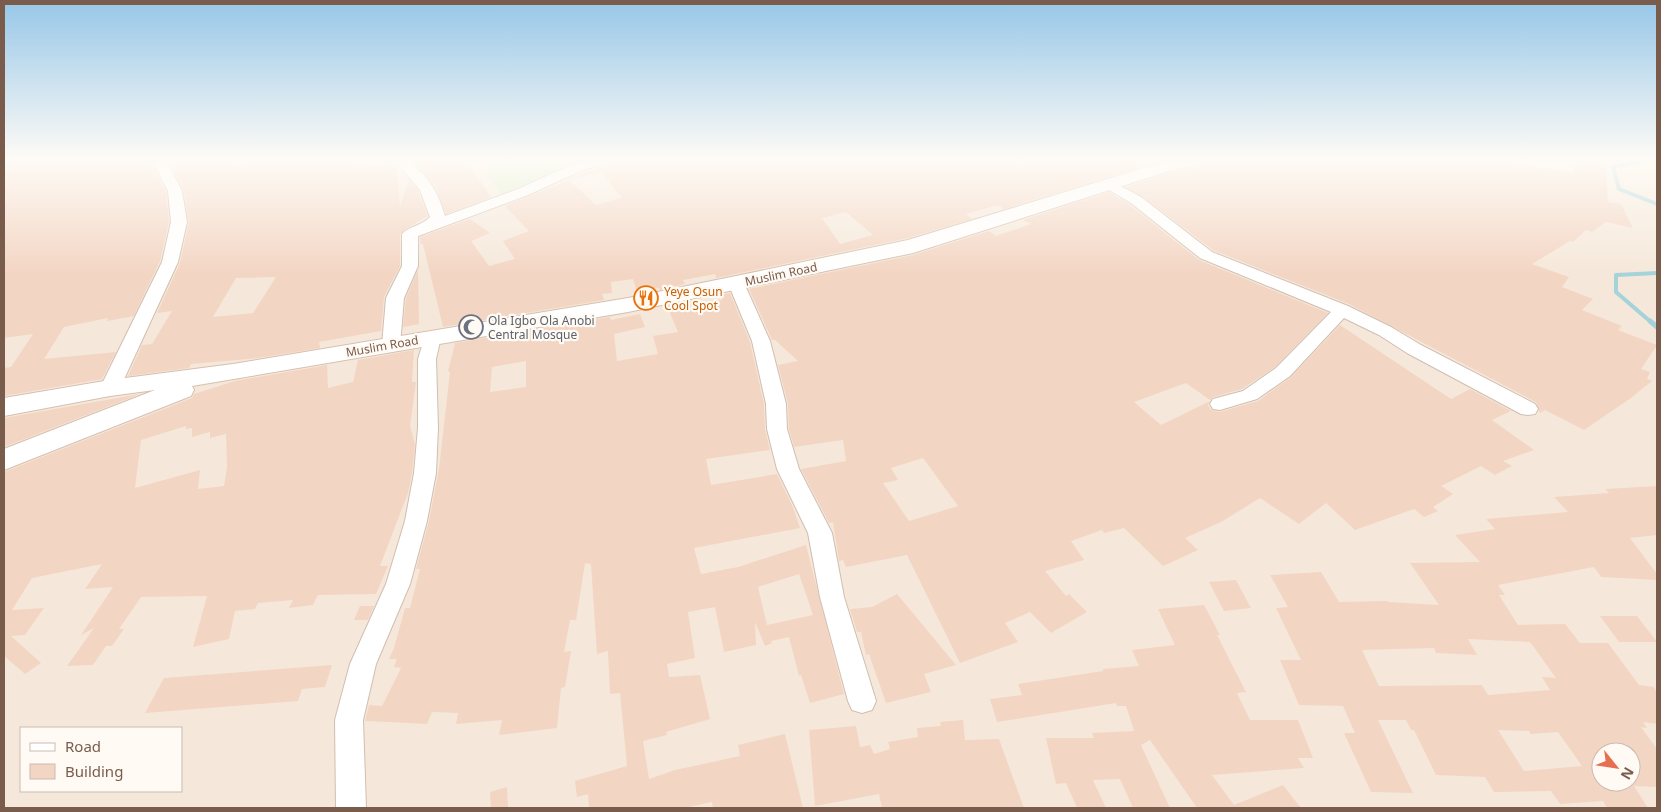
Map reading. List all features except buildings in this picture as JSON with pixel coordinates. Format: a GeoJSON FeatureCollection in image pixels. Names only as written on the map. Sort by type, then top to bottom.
{"type":"FeatureCollection","features":[{"type":"Feature","properties":{"kind":"street"},"geometry":{"type":"LineString","coordinates":[[110,388],[170,262],[179,222],[176,198]]}},
{"type":"Feature","properties":{"kind":"street"},"geometry":{"type":"LineString","coordinates":[[430,227],[438,218],[431,198]]}},
{"type":"Feature","properties":{"kind":"street"},"geometry":{"type":"LineString","coordinates":[[391,345],[395,298],[410,266],[410,234],[507,198]]}},
{"type":"Feature","properties":{"kind":"street","name":"Muslim Road"},"geometry":{"type":"LineString","coordinates":[[4,407],[110,388],[233,372],[628,305],[913,246],[1065,198]]}},
{"type":"Feature","properties":{"kind":"street"},"geometry":{"type":"LineString","coordinates":[[1130,198],[1158,216],[1206,255],[1285,284],[1342,310],[1385,331],[1414,349],[1528,409]]}},
{"type":"Feature","properties":{"kind":"street"},"geometry":{"type":"LineString","coordinates":[[736,283],[761,341],[776,404],[776,429],[788,469],[820,533],[832,597],[862,701]]}},
{"type":"Feature","properties":{"kind":"street"},"geometry":{"type":"LineString","coordinates":[[1220,404],[1250,395],[1283,372],[1342,310]]}},
{"type":"Feature","properties":{"kind":"street"},"geometry":{"type":"LineString","coordinates":[[351,808],[349,720],[363,664],[398,584],[416,522],[425,473],[428,428],[427,359],[432,337]]}},
{"type":"Feature","properties":{"kind":"street"},"geometry":{"type":"LineString","coordinates":[[4,460],[150,402],[233,372]]}},
{"type":"Feature","properties":{"kind":"shaded area"},"geometry":{"type":"Polygon","coordinates":[[[4,198],[1657,198],[1657,808],[4,808],[4,198]]]}},
{"type":"Feature","properties":{"kind":"waterway"},"geometry":{"type":"LineString","coordinates":[[1642,198],[1657,204]]}},
{"type":"Feature","properties":{"kind":"waterway"},"geometry":{"type":"LineString","coordinates":[[1652,323],[1616,292],[1616,275],[1657,273]]}},
{"type":"Feature","properties":{"kind":"waterway"},"geometry":{"type":"LineString","coordinates":[[1650,321],[1657,327]]}},
{"type":"Feature","properties":{"kind":"place","name":"Yeye Osun Cool Spot"},"geometry":{"type":"Point","coordinates":[646,298]}},
{"type":"Feature","properties":{"kind":"place","name":"Ola Igbo Ola Anobi Central Mosque"},"geometry":{"type":"Point","coordinates":[471,327]}}]}
